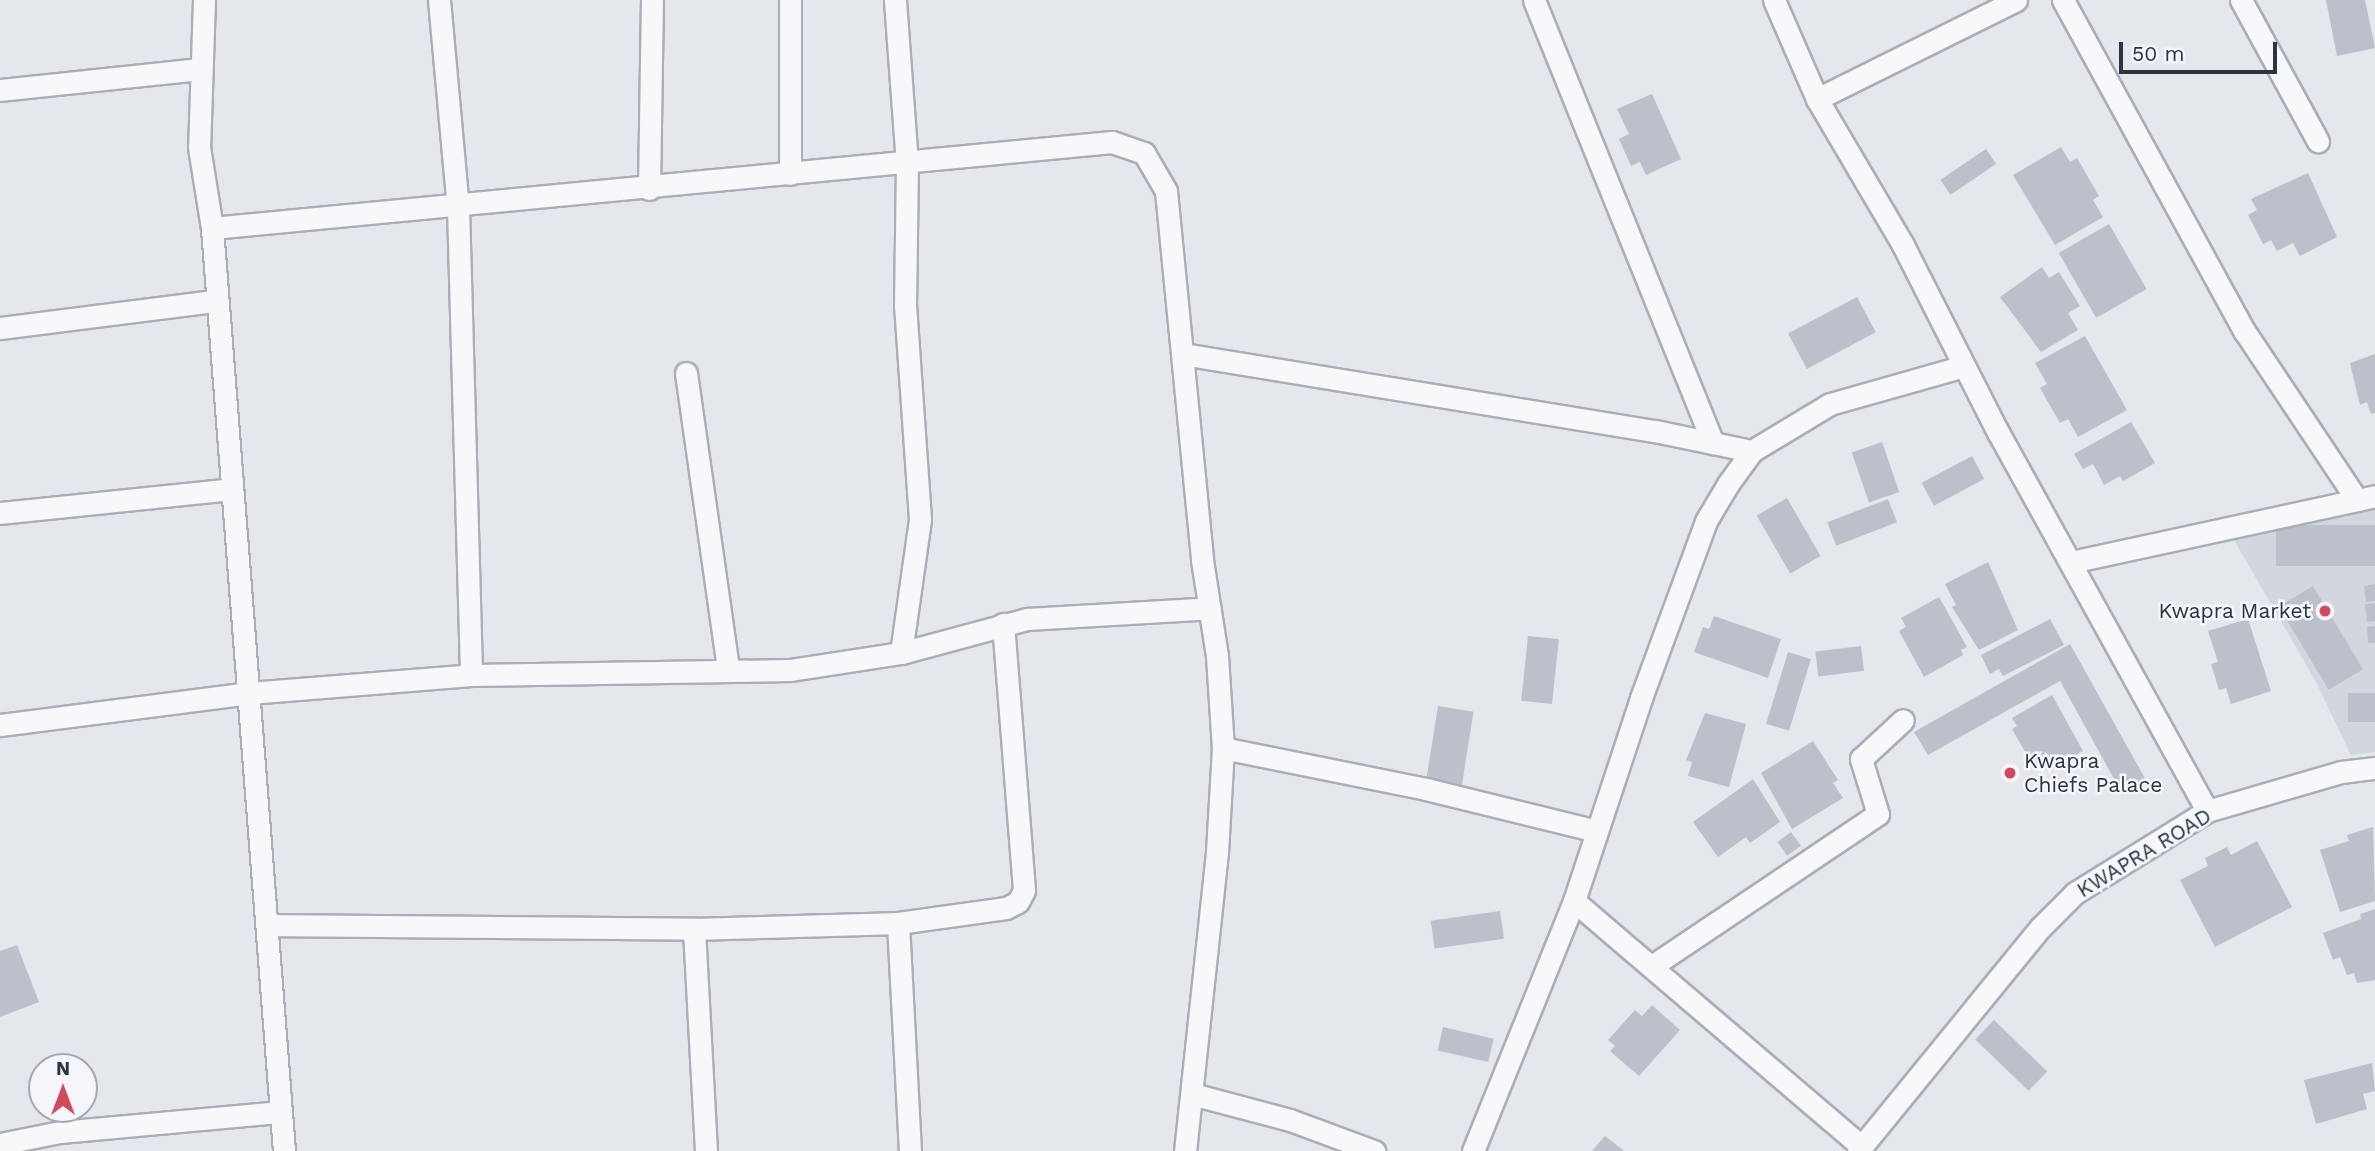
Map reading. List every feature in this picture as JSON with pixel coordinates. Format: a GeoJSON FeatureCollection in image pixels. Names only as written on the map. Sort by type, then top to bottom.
{"type":"FeatureCollection","features":[{"type":"Feature","properties":{"kind":"street"},"geometry":{"type":"LineString","coordinates":[[204,0],[199,69],[199,147],[212,228],[215,301],[269,925],[284,1151]]}},
{"type":"Feature","properties":{"kind":"street"},"geometry":{"type":"LineString","coordinates":[[439,0],[458,207],[471,675]]}},
{"type":"Feature","properties":{"kind":"street"},"geometry":{"type":"LineString","coordinates":[[649,189],[652,0]]}},
{"type":"Feature","properties":{"kind":"street"},"geometry":{"type":"LineString","coordinates":[[790,0],[790,174]]}},
{"type":"Feature","properties":{"kind":"street"},"geometry":{"type":"LineString","coordinates":[[895,0],[907,164],[905,306],[920,519],[901,653]]}},
{"type":"Feature","properties":{"kind":"street"},"geometry":{"type":"LineString","coordinates":[[1534,0],[1713,443]]}},
{"type":"Feature","properties":{"kind":"street"},"geometry":{"type":"LineString","coordinates":[[1774,0],[1817,99],[1903,245],[1964,366],[2207,811]]}},
{"type":"Feature","properties":{"kind":"street"},"geometry":{"type":"LineString","coordinates":[[1817,99],[2015,0]]}},
{"type":"Feature","properties":{"kind":"street"},"geometry":{"type":"LineString","coordinates":[[2063,0],[2245,332],[2366,498],[2071,562]]}},
{"type":"Feature","properties":{"kind":"street"},"geometry":{"type":"LineString","coordinates":[[2241,0],[2318,141]]}},
{"type":"Feature","properties":{"kind":"street"},"geometry":{"type":"LineString","coordinates":[[0,90],[199,69]]}},
{"type":"Feature","properties":{"kind":"street"},"geometry":{"type":"LineString","coordinates":[[212,228],[649,189],[1112,142],[1144,153],[1166,191],[1223,748],[1217,852],[1185,1151]]}},
{"type":"Feature","properties":{"kind":"street"},"geometry":{"type":"LineString","coordinates":[[0,328],[215,301]]}},
{"type":"Feature","properties":{"kind":"street"},"geometry":{"type":"LineString","coordinates":[[1183,354],[1752,451]]}},
{"type":"Feature","properties":{"kind":"street"},"geometry":{"type":"LineString","coordinates":[[1473,1151],[1574,901],[1706,522],[1752,451],[1830,404],[1964,366]]}},
{"type":"Feature","properties":{"kind":"street"},"geometry":{"type":"LineString","coordinates":[[686,373],[728,669]]}},
{"type":"Feature","properties":{"kind":"street"},"geometry":{"type":"LineString","coordinates":[[0,513],[231,489]]}},
{"type":"Feature","properties":{"kind":"street"},"geometry":{"type":"LineString","coordinates":[[0,725],[249,693],[471,675],[790,670],[901,653],[1003,624],[1063,615],[1210,608]]}},
{"type":"Feature","properties":{"kind":"street"},"geometry":{"type":"LineString","coordinates":[[269,925],[694,929],[898,923],[1006,908],[1018,902],[1024,890],[1003,624]]}},
{"type":"Feature","properties":{"kind":"street"},"geometry":{"type":"LineString","coordinates":[[1652,966],[1878,814],[1861,759],[1903,720]]}},
{"type":"Feature","properties":{"kind":"street"},"geometry":{"type":"LineString","coordinates":[[1223,748],[1414,786],[1597,831]]}},
{"type":"Feature","properties":{"kind":"street","name":"KWAPRA ROAD"},"geometry":{"type":"LineString","coordinates":[[1860,1149],[2040,928],[2075,893],[2207,811],[2341,772],[2375,768]]}},
{"type":"Feature","properties":{"kind":"street"},"geometry":{"type":"LineString","coordinates":[[1574,901],[1860,1149]]}},
{"type":"Feature","properties":{"kind":"street"},"geometry":{"type":"LineString","coordinates":[[898,923],[910,1151]]}},
{"type":"Feature","properties":{"kind":"street"},"geometry":{"type":"LineString","coordinates":[[694,929],[706,1151]]}},
{"type":"Feature","properties":{"kind":"street"},"geometry":{"type":"LineString","coordinates":[[1192,1094],[1290,1120],[1374,1151]]}},
{"type":"Feature","properties":{"kind":"street"},"geometry":{"type":"LineString","coordinates":[[0,1144],[60,1132],[281,1112]]}},
{"type":"Feature","properties":{"kind":"shaded area","name":"Kwapra Market"},"geometry":{"type":"Polygon","coordinates":[[[2375,510],[2375,752],[2351,755],[2316,682],[2234,540],[2375,510]]]}},
{"type":"Feature","properties":{"kind":"building"},"geometry":{"type":"Polygon","coordinates":[[[2326,0],[2365,0],[2375,48],[2337,56],[2326,0]]]}},
{"type":"Feature","properties":{"kind":"building"},"geometry":{"type":"Polygon","coordinates":[[[1652,94],[1681,159],[1646,175],[1640,162],[1631,166],[1619,139],[1629,134],[1617,109],[1652,94]]]}},
{"type":"Feature","properties":{"kind":"building"},"geometry":{"type":"Polygon","coordinates":[[[2061,147],[2070,162],[2077,158],[2099,196],[2093,200],[2103,217],[2055,245],[2013,175],[2061,147]]]}},
{"type":"Feature","properties":{"kind":"building"},"geometry":{"type":"Polygon","coordinates":[[[1986,149],[1996,164],[1950,195],[1940,180],[1986,149]]]}},
{"type":"Feature","properties":{"kind":"building"},"geometry":{"type":"Polygon","coordinates":[[[2308,173],[2337,237],[2300,256],[2293,243],[2277,251],[2271,240],[2263,244],[2248,215],[2257,210],[2251,199],[2308,173]]]}},
{"type":"Feature","properties":{"kind":"building"},"geometry":{"type":"Polygon","coordinates":[[[2109,224],[2146,289],[2096,318],[2059,253],[2109,224]]]}},
{"type":"Feature","properties":{"kind":"building"},"geometry":{"type":"Polygon","coordinates":[[[2042,267],[2049,278],[2059,272],[2080,306],[2068,313],[2078,330],[2041,352],[2000,297],[2042,267]]]}},
{"type":"Feature","properties":{"kind":"building"},"geometry":{"type":"Polygon","coordinates":[[[1857,297],[1876,332],[1807,369],[1788,334],[1857,297]]]}},
{"type":"Feature","properties":{"kind":"building"},"geometry":{"type":"Polygon","coordinates":[[[2085,336],[2127,410],[2078,437],[2068,419],[2060,423],[2040,388],[2047,384],[2035,363],[2085,336]]]}},
{"type":"Feature","properties":{"kind":"building"},"geometry":{"type":"Polygon","coordinates":[[[2375,354],[2375,413],[2371,414],[2367,402],[2360,405],[2350,363],[2375,354]]]}},
{"type":"Feature","properties":{"kind":"building"},"geometry":{"type":"Polygon","coordinates":[[[2131,422],[2155,463],[2123,481],[2120,476],[2104,485],[2093,464],[2083,469],[2074,454],[2131,422]]]}},
{"type":"Feature","properties":{"kind":"building"},"geometry":{"type":"Polygon","coordinates":[[[1882,442],[1899,492],[1869,503],[1852,452],[1882,442]]]}},
{"type":"Feature","properties":{"kind":"building"},"geometry":{"type":"Polygon","coordinates":[[[1972,456],[1984,479],[1934,506],[1922,483],[1972,456]]]}},
{"type":"Feature","properties":{"kind":"building"},"geometry":{"type":"Polygon","coordinates":[[[1787,498],[1820,556],[1790,574],[1757,516],[1787,498]]]}},
{"type":"Feature","properties":{"kind":"building"},"geometry":{"type":"Polygon","coordinates":[[[1888,499],[1897,522],[1836,546],[1827,522],[1888,499]]]}},
{"type":"Feature","properties":{"kind":"building"},"geometry":{"type":"Polygon","coordinates":[[[2276,525],[2375,525],[2375,566],[2276,566],[2276,525]]]}},
{"type":"Feature","properties":{"kind":"building"},"geometry":{"type":"Polygon","coordinates":[[[1988,562],[2018,630],[1979,650],[1952,607],[1956,605],[1945,584],[1988,562]]]}},
{"type":"Feature","properties":{"kind":"building"},"geometry":{"type":"Polygon","coordinates":[[[2375,584],[2375,601],[2366,602],[2364,586],[2375,584]]]}},
{"type":"Feature","properties":{"kind":"building"},"geometry":{"type":"Polygon","coordinates":[[[2313,586],[2363,669],[2329,690],[2279,607],[2313,586]]]}},
{"type":"Feature","properties":{"kind":"building"},"geometry":{"type":"Polygon","coordinates":[[[1939,597],[1967,647],[1961,650],[1963,655],[1924,677],[1899,631],[1906,627],[1901,618],[1939,597]]]}},
{"type":"Feature","properties":{"kind":"building"},"geometry":{"type":"Polygon","coordinates":[[[2375,603],[2375,621],[2367,622],[2365,604],[2375,603]]]}},
{"type":"Feature","properties":{"kind":"building"},"geometry":{"type":"Polygon","coordinates":[[[1714,616],[1781,639],[1768,678],[1694,652],[1703,627],[1709,629],[1714,616]]]}},
{"type":"Feature","properties":{"kind":"building"},"geometry":{"type":"Polygon","coordinates":[[[2050,619],[2064,645],[2003,676],[1999,669],[1990,674],[1981,655],[2050,619]]]}},
{"type":"Feature","properties":{"kind":"building"},"geometry":{"type":"Polygon","coordinates":[[[2248,619],[2271,691],[2231,704],[2226,688],[2219,690],[2211,664],[2218,662],[2208,631],[2248,619]]]}},
{"type":"Feature","properties":{"kind":"building"},"geometry":{"type":"Polygon","coordinates":[[[2375,626],[2375,643],[2368,643],[2367,627],[2375,626]]]}},
{"type":"Feature","properties":{"kind":"building"},"geometry":{"type":"Polygon","coordinates":[[[1528,636],[1559,639],[1552,704],[1521,701],[1528,636]]]}},
{"type":"Feature","properties":{"kind":"building"},"geometry":{"type":"Polygon","coordinates":[[[2070,644],[2147,782],[2123,795],[2060,681],[1928,755],[1914,732],[2070,644]]]}},
{"type":"Feature","properties":{"kind":"building"},"geometry":{"type":"Polygon","coordinates":[[[1861,646],[1864,671],[1818,676],[1815,652],[1861,646]]]}},
{"type":"Feature","properties":{"kind":"building"},"geometry":{"type":"Polygon","coordinates":[[[1788,652],[1811,659],[1789,731],[1766,724],[1788,652]]]}},
{"type":"Feature","properties":{"kind":"building"},"geometry":{"type":"Polygon","coordinates":[[[2348,693],[2375,693],[2375,722],[2348,722],[2348,693]]]}},
{"type":"Feature","properties":{"kind":"building"},"geometry":{"type":"Polygon","coordinates":[[[2052,695],[2083,751],[2047,771],[2041,761],[2033,766],[2012,729],[2017,726],[2012,718],[2052,695]]]}},
{"type":"Feature","properties":{"kind":"building"},"geometry":{"type":"Polygon","coordinates":[[[1438,706],[1474,712],[1462,788],[1426,782],[1438,706]]]}},
{"type":"Feature","properties":{"kind":"building"},"geometry":{"type":"Polygon","coordinates":[[[1705,713],[1746,724],[1729,787],[1688,776],[1692,762],[1686,760],[1705,713]]]}},
{"type":"Feature","properties":{"kind":"building"},"geometry":{"type":"Polygon","coordinates":[[[1813,741],[1838,780],[1833,783],[1843,798],[1792,829],[1761,773],[1813,741]]]}},
{"type":"Feature","properties":{"kind":"building"},"geometry":{"type":"Polygon","coordinates":[[[1753,779],[1780,822],[1750,843],[1746,837],[1718,857],[1693,822],[1753,779]]]}},
{"type":"Feature","properties":{"kind":"building"},"geometry":{"type":"Polygon","coordinates":[[[2373,827],[2375,901],[2340,912],[2320,850],[2349,841],[2347,835],[2373,827]]]}},
{"type":"Feature","properties":{"kind":"building"},"geometry":{"type":"Polygon","coordinates":[[[1791,832],[1801,846],[1787,856],[1777,842],[1791,832]]]}},
{"type":"Feature","properties":{"kind":"building"},"geometry":{"type":"Polygon","coordinates":[[[2257,841],[2292,907],[2215,947],[2180,880],[2208,866],[2205,858],[2227,847],[2231,855],[2257,841]]]}},
{"type":"Feature","properties":{"kind":"building"},"geometry":{"type":"Polygon","coordinates":[[[2375,909],[2375,980],[2357,983],[2354,973],[2347,975],[2340,957],[2333,960],[2323,933],[2361,919],[2360,914],[2375,909]]]}},
{"type":"Feature","properties":{"kind":"building"},"geometry":{"type":"Polygon","coordinates":[[[1500,911],[1504,939],[1435,948],[1431,921],[1500,911]]]}},
{"type":"Feature","properties":{"kind":"building"},"geometry":{"type":"Polygon","coordinates":[[[17,945],[39,1002],[0,1017],[0,951],[17,945]]]}},
{"type":"Feature","properties":{"kind":"building"},"geometry":{"type":"Polygon","coordinates":[[[1652,1005],[1680,1030],[1639,1076],[1610,1051],[1615,1046],[1608,1040],[1635,1010],[1642,1016],[1652,1005]]]}},
{"type":"Feature","properties":{"kind":"building"},"geometry":{"type":"Polygon","coordinates":[[[1994,1020],[2047,1071],[2028,1091],[1975,1039],[1994,1020]]]}},
{"type":"Feature","properties":{"kind":"building"},"geometry":{"type":"Polygon","coordinates":[[[1443,1027],[1494,1039],[1488,1062],[1438,1050],[1443,1027]]]}},
{"type":"Feature","properties":{"kind":"building"},"geometry":{"type":"Polygon","coordinates":[[[2372,1063],[2375,1091],[2363,1094],[2367,1109],[2316,1124],[2304,1080],[2372,1063]]]}},
{"type":"Feature","properties":{"kind":"building"},"geometry":{"type":"Polygon","coordinates":[[[1605,1136],[1624,1151],[1592,1151],[1605,1136]]]}},
{"type":"Feature","properties":{"kind":"place","name":"Kwapra Market"},"geometry":{"type":"Point","coordinates":[2325,611]}},
{"type":"Feature","properties":{"kind":"place","name":"Kwapra Chiefs Palace"},"geometry":{"type":"Point","coordinates":[2010,773]}}]}
